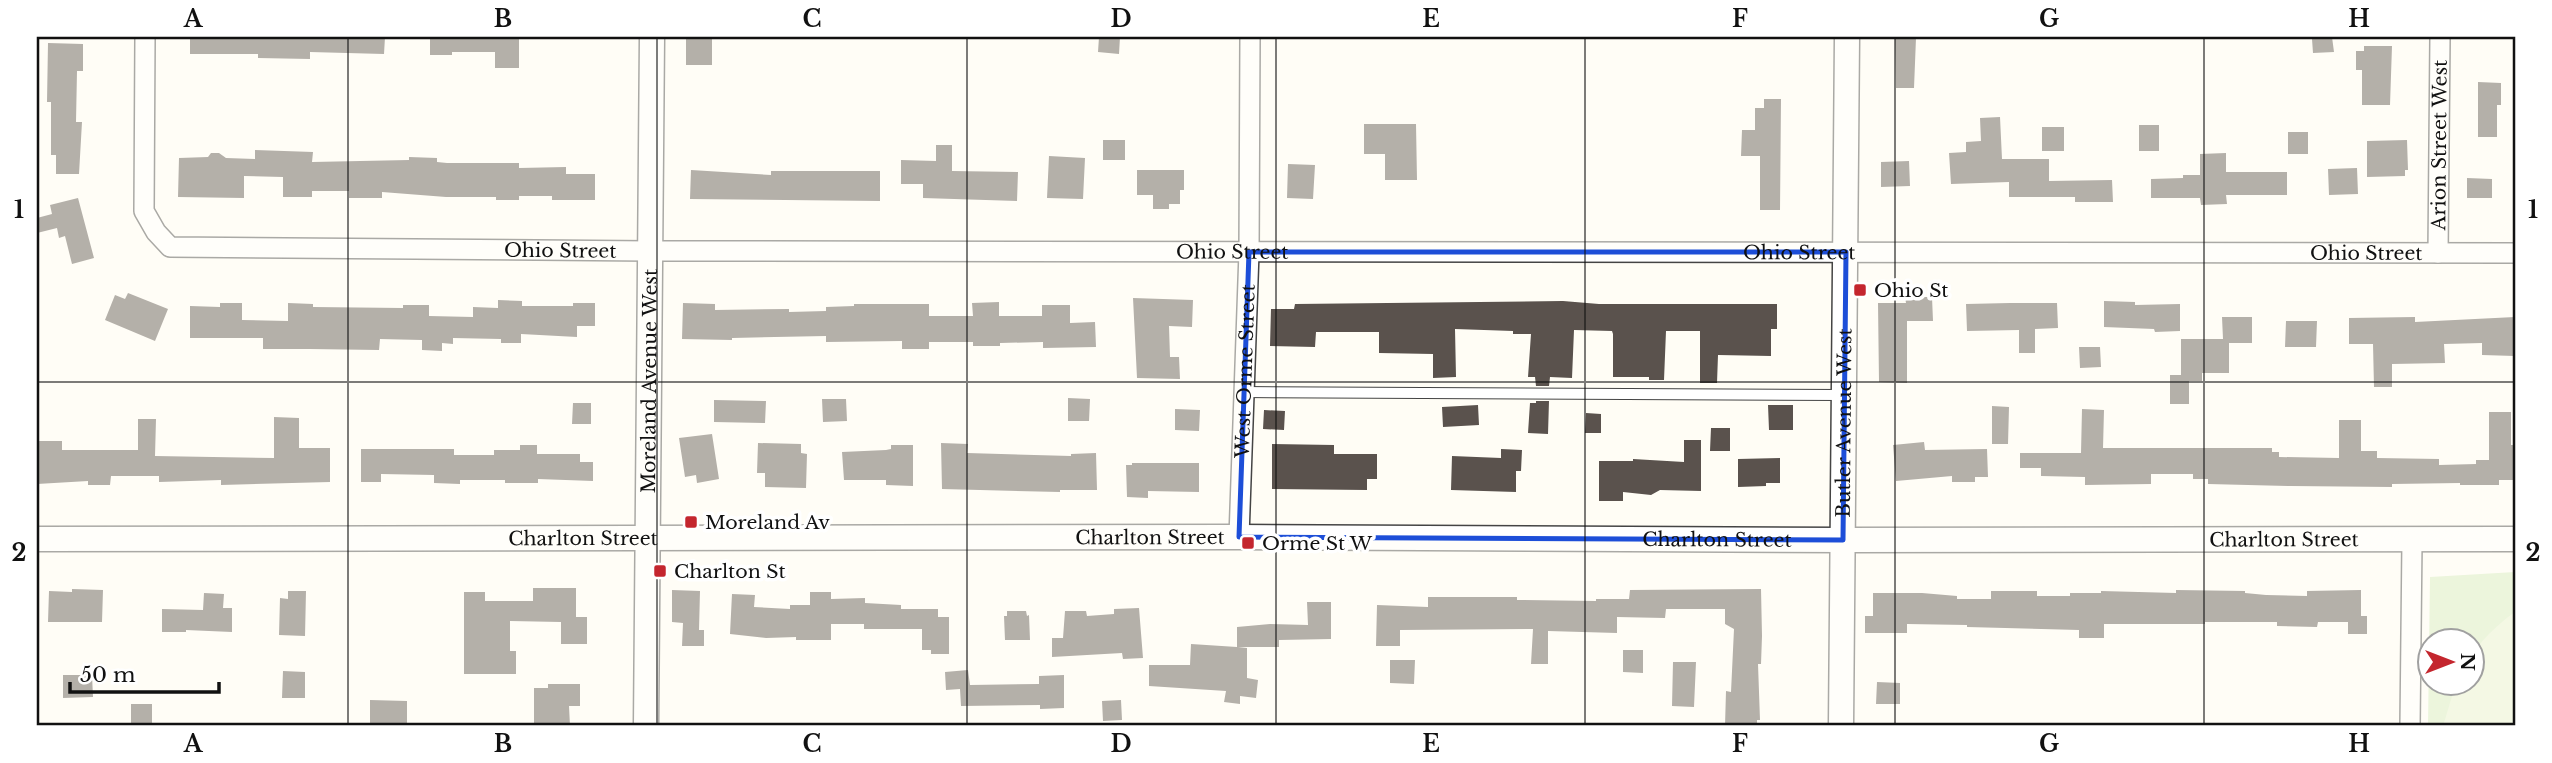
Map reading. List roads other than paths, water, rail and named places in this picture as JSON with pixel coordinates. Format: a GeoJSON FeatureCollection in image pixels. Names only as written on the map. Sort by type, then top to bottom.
{"type":"FeatureCollection","features":[{"type":"Feature","properties":{"kind":"street","name":"Ohio Street"},"geometry":{"type":"LineString","coordinates":[[145,37],[144,211],[156,232],[170,247],[650,251],[2515,253]]}},
{"type":"Feature","properties":{"kind":"street","name":"Moreland Avenue West"},"geometry":{"type":"LineString","coordinates":[[646,726],[652,37]]}},
{"type":"Feature","properties":{"kind":"street","name":"West Orme Street"},"geometry":{"type":"LineString","coordinates":[[1239,537],[1249,252],[1250,37]]}},
{"type":"Feature","properties":{"kind":"street","name":"Butler Avenue West"},"geometry":{"type":"LineString","coordinates":[[1841,726],[1847,37]]}},
{"type":"Feature","properties":{"kind":"street","name":"Arion Street West"},"geometry":{"type":"LineString","coordinates":[[2438,253],[2440,37]]}},
{"type":"Feature","properties":{"kind":"street","name":"Charlton Street"},"geometry":{"type":"LineString","coordinates":[[37,539],[2515,539]]}},
{"type":"Feature","properties":{"kind":"street"},"geometry":{"type":"LineString","coordinates":[[2410,726],[2412,541]]}},
{"type":"Feature","properties":{"kind":"lane"},"geometry":{"type":"LineString","coordinates":[[1244,392],[1844,395]]}},
{"type":"Feature","properties":{"kind":"place","name":"Ohio St"},"geometry":{"type":"Point","coordinates":[1860,290]}},
{"type":"Feature","properties":{"kind":"place","name":"Moreland Av"},"geometry":{"type":"Point","coordinates":[691,522]}},
{"type":"Feature","properties":{"kind":"place","name":"Orme St W"},"geometry":{"type":"Point","coordinates":[1248,543]}},
{"type":"Feature","properties":{"kind":"place","name":"Charlton St"},"geometry":{"type":"Point","coordinates":[660,571]}}]}
